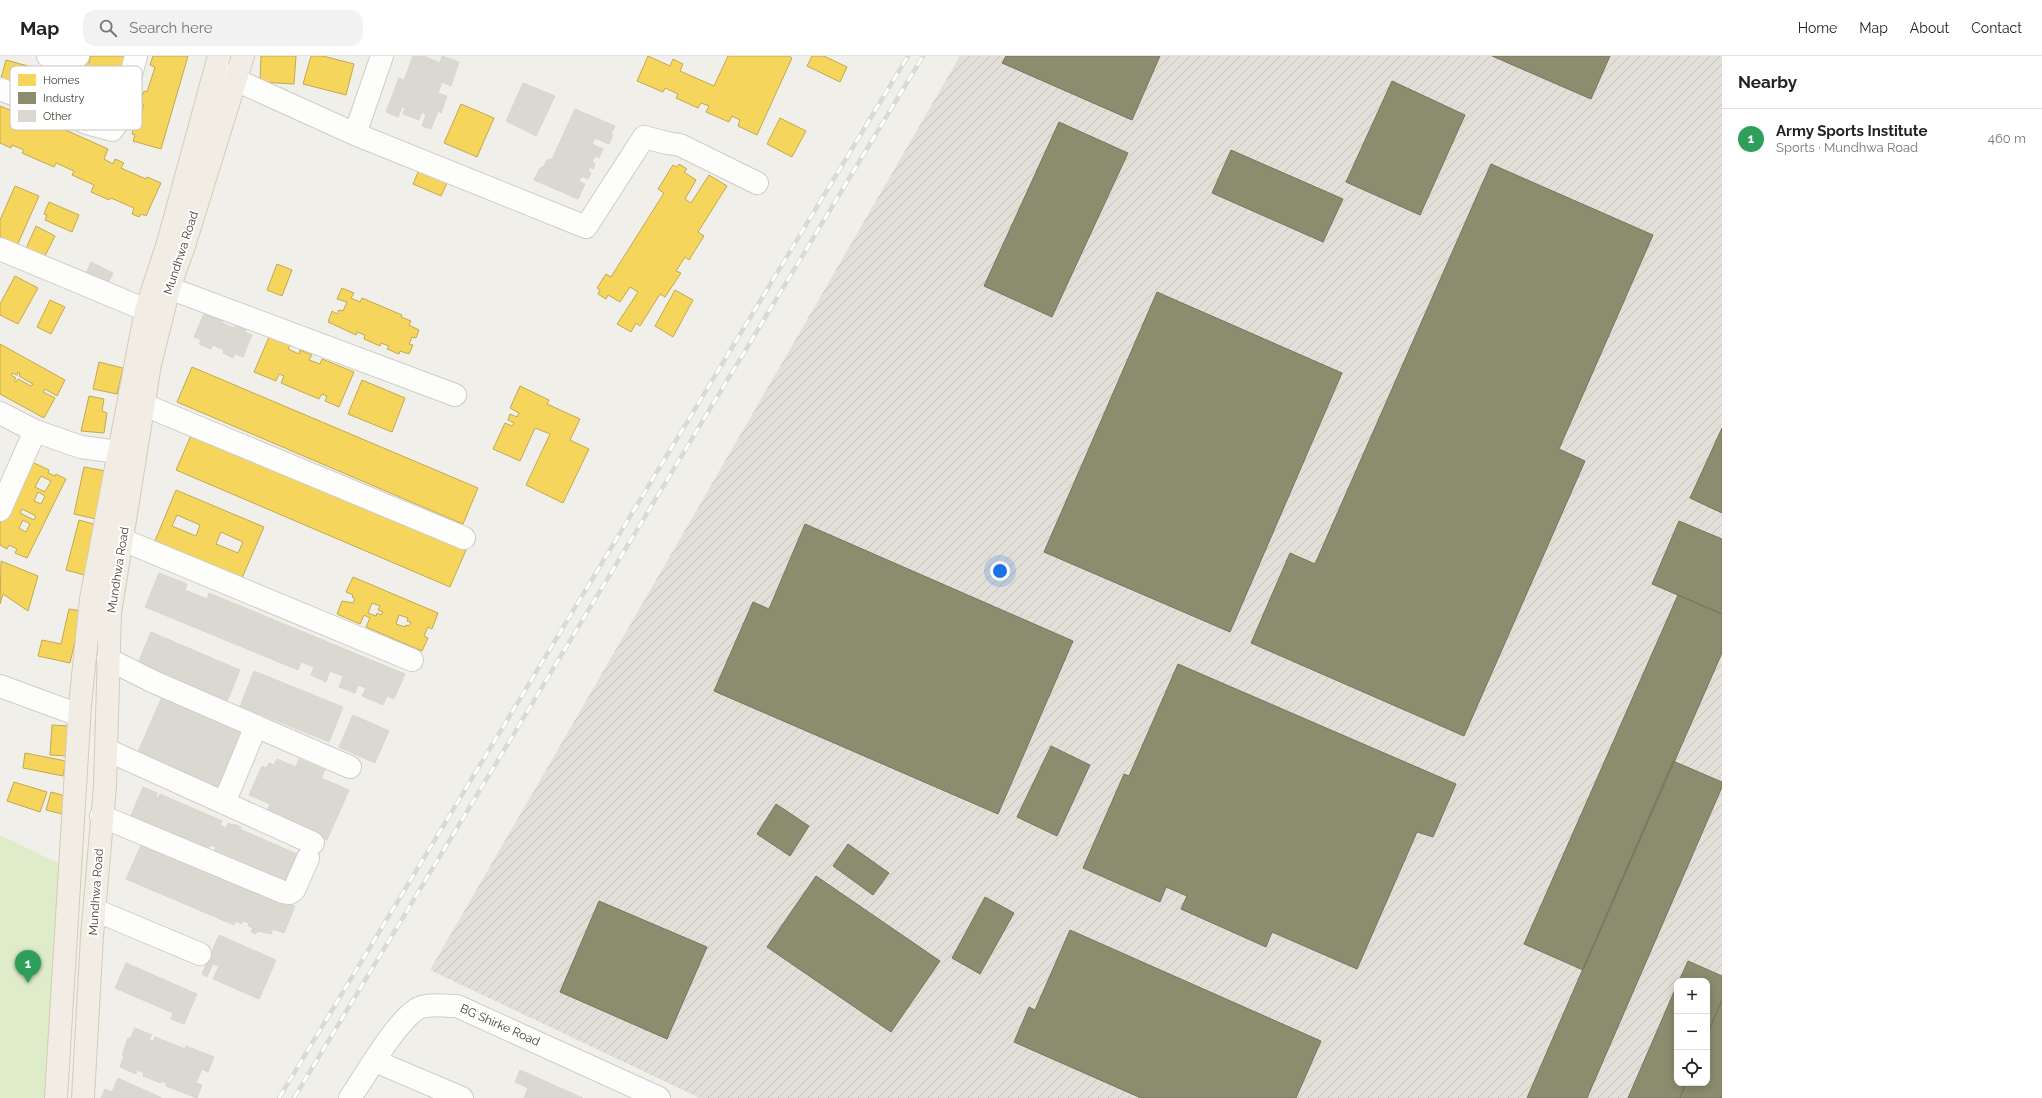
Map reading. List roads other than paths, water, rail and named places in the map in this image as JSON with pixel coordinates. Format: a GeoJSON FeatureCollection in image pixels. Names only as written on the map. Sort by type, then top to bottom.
{"type":"FeatureCollection","features":[{"type":"Feature","properties":{"kind":"main road","name":"Mundhwa Road"},"geometry":{"type":"LineString","coordinates":[[106,740],[110,612],[142,404],[169,288],[184,246],[243,56]]}},
{"type":"Feature","properties":{"kind":"main road","name":"Mundhwa Road"},"geometry":{"type":"LineString","coordinates":[[56,1098],[79,715],[91,599],[146,310],[168,243],[217,63]]}},
{"type":"Feature","properties":{"kind":"main road"},"geometry":{"type":"LineString","coordinates":[[74,1098],[99,744],[106,740]]}},
{"type":"Feature","properties":{"kind":"main road"},"geometry":{"type":"LineString","coordinates":[[66,1098],[81,922],[93,821],[84,757],[78,748]]}},
{"type":"Feature","properties":{"kind":"main road","name":"Mundhwa Road"},"geometry":{"type":"LineString","coordinates":[[83,1098],[95,910],[93,821]]}},
{"type":"Feature","properties":{"kind":"street"},"geometry":{"type":"LineString","coordinates":[[133,66],[136,56]]}},
{"type":"Feature","properties":{"kind":"street"},"geometry":{"type":"LineString","coordinates":[[354,134],[382,56]]}},
{"type":"Feature","properties":{"kind":"street"},"geometry":{"type":"LineString","coordinates":[[217,63],[236,80],[354,134],[586,227],[644,137],[667,144],[680,145],[757,183]]}},
{"type":"Feature","properties":{"kind":"street"},"geometry":{"type":"LineString","coordinates":[[0,89],[10,93]]}},
{"type":"Feature","properties":{"kind":"street"},"geometry":{"type":"LineString","coordinates":[[0,249],[146,310]]}},
{"type":"Feature","properties":{"kind":"street"},"geometry":{"type":"LineString","coordinates":[[169,288],[455,395]]}},
{"type":"Feature","properties":{"kind":"street"},"geometry":{"type":"LineString","coordinates":[[142,404],[464,538]]}},
{"type":"Feature","properties":{"kind":"street"},"geometry":{"type":"LineString","coordinates":[[0,413],[34,431],[81,447],[118,452]]}},
{"type":"Feature","properties":{"kind":"street"},"geometry":{"type":"LineString","coordinates":[[0,510],[34,431]]}},
{"type":"Feature","properties":{"kind":"street"},"geometry":{"type":"LineString","coordinates":[[122,540],[412,660]]}},
{"type":"Feature","properties":{"kind":"street"},"geometry":{"type":"LineString","coordinates":[[108,659],[154,682],[350,767]]}},
{"type":"Feature","properties":{"kind":"street"},"geometry":{"type":"LineString","coordinates":[[0,686],[79,715]]}},
{"type":"Feature","properties":{"kind":"street"},"geometry":{"type":"LineString","coordinates":[[224,803],[256,726]]}},
{"type":"Feature","properties":{"kind":"street"},"geometry":{"type":"LineString","coordinates":[[93,821],[290,893],[294,890],[310,851],[106,740]]}},
{"type":"Feature","properties":{"kind":"street"},"geometry":{"type":"LineString","coordinates":[[95,910],[200,954]]}},
{"type":"Feature","properties":{"kind":"street","name":"BG Shirke Road"},"geometry":{"type":"LineString","coordinates":[[350,1098],[399,1026],[417,1009],[433,1006],[457,1006],[659,1098]]}},
{"type":"Feature","properties":{"kind":"street"},"geometry":{"type":"LineString","coordinates":[[375,1061],[462,1098]]}},
{"type":"Feature","properties":{"kind":"railway"},"geometry":{"type":"LineString","coordinates":[[279,1098],[908,56]]}},
{"type":"Feature","properties":{"kind":"railway"},"geometry":{"type":"LineString","coordinates":[[294,1098],[923,56]]}},
{"type":"Feature","properties":{"kind":"place","name":"Army Sports Institute"},"geometry":{"type":"Point","coordinates":[28,983]}}]}
